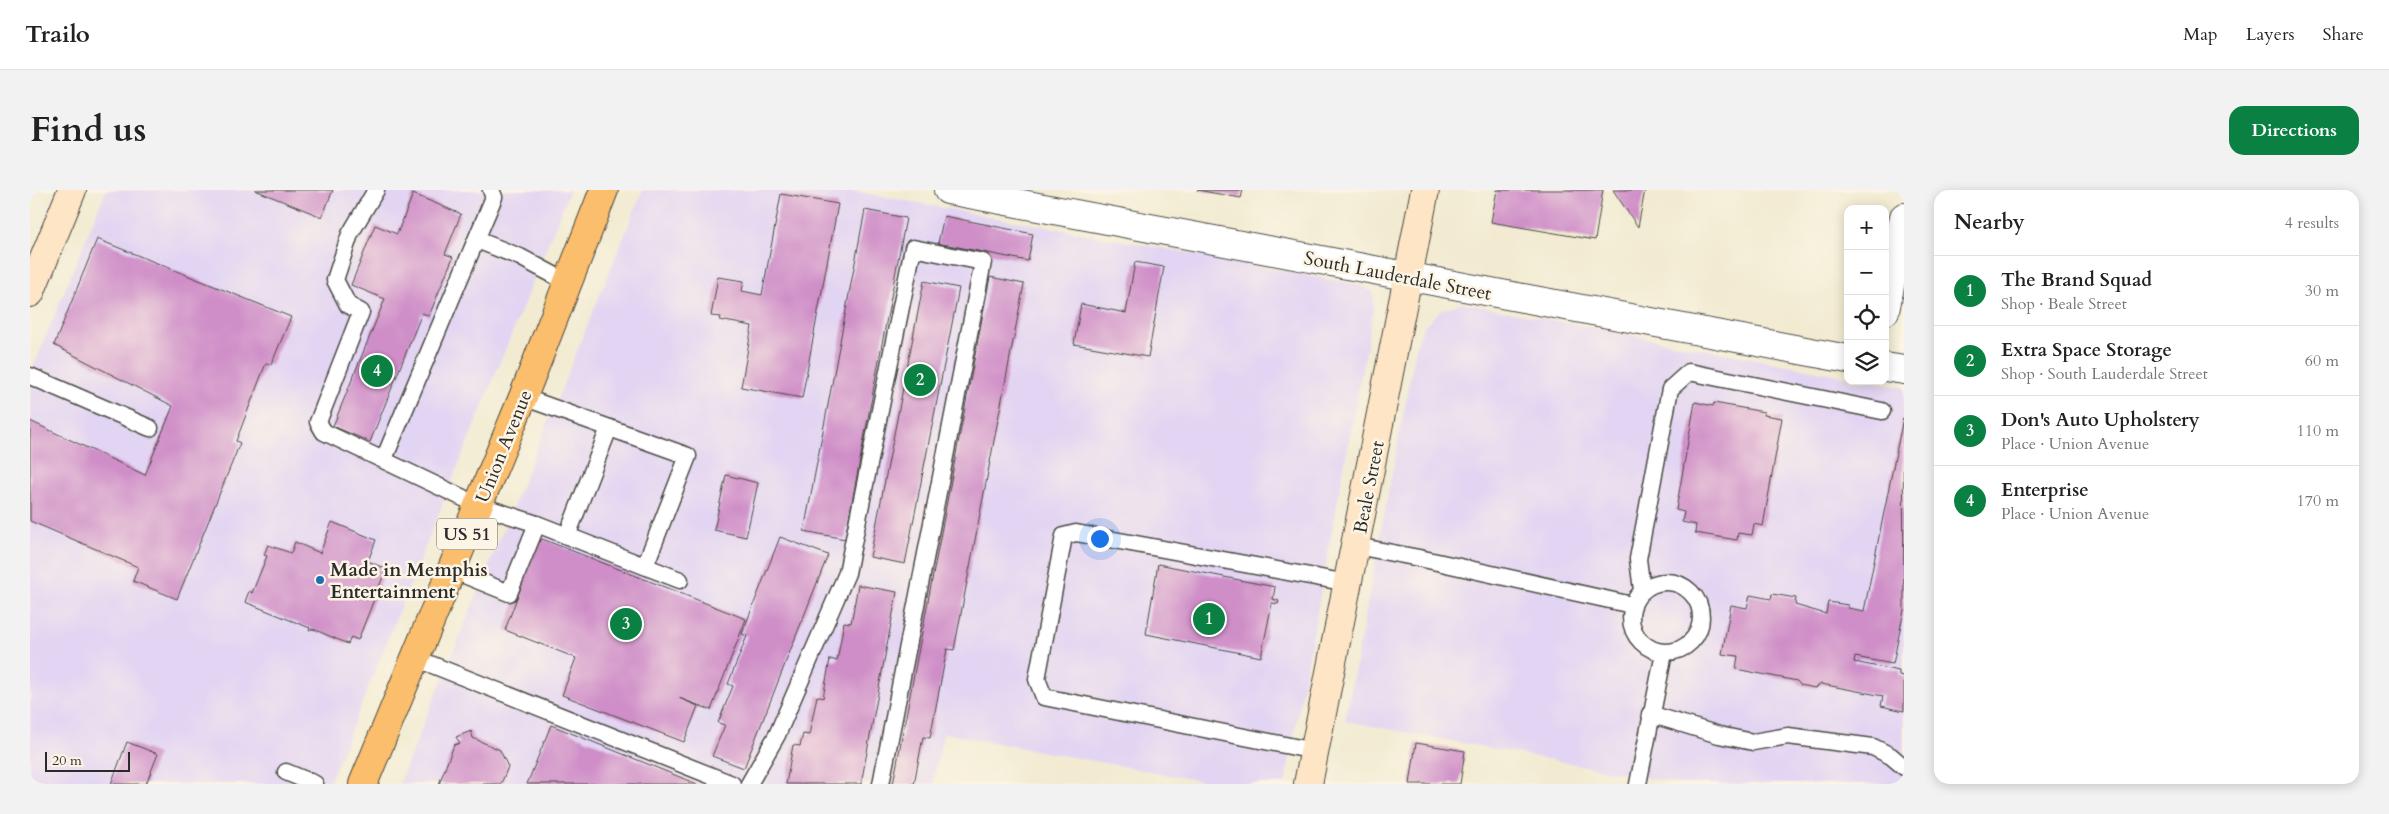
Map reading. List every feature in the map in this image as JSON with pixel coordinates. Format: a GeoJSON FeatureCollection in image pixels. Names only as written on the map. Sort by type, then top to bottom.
{"type":"FeatureCollection","features":[{"type":"Feature","properties":{"kind":"main road","name":"Union Avenue"},"geometry":{"type":"LineString","coordinates":[[363,784],[523,397],[604,190]]}},
{"type":"Feature","properties":{"kind":"street"},"geometry":{"type":"LineString","coordinates":[[30,293],[72,190]]}},
{"type":"Feature","properties":{"kind":"street","name":"South Lauderdale Street"},"geometry":{"type":"LineString","coordinates":[[948,190],[1844,358]]}},
{"type":"Feature","properties":{"kind":"street","name":"Beale Street"},"geometry":{"type":"LineString","coordinates":[[1308,784],[1410,277],[1425,190]]}},
{"type":"Feature","properties":{"kind":"street"},"geometry":{"type":"LineString","coordinates":[[1888,295],[1904,217]]}},
{"type":"Feature","properties":{"kind":"street"},"geometry":{"type":"LineString","coordinates":[[1889,368],[1904,370]]}},
{"type":"Feature","properties":{"kind":"lane"},"geometry":{"type":"LineString","coordinates":[[376,190],[350,234],[335,280],[348,305],[361,312],[318,422],[324,432],[478,505],[538,524],[680,580]]}},
{"type":"Feature","properties":{"kind":"lane"},"geometry":{"type":"LineString","coordinates":[[384,459],[477,240],[494,197],[491,190]]}},
{"type":"Feature","properties":{"kind":"lane"},"geometry":{"type":"LineString","coordinates":[[477,240],[520,257],[567,282]]}},
{"type":"Feature","properties":{"kind":"lane"},"geometry":{"type":"LineString","coordinates":[[748,784],[777,735],[848,573],[912,248],[983,262],[881,784]]}},
{"type":"Feature","properties":{"kind":"lane"},"geometry":{"type":"LineString","coordinates":[[1642,590],[1638,560],[1670,389],[1689,372],[1882,412]]}},
{"type":"Feature","properties":{"kind":"lane"},"geometry":{"type":"LineString","coordinates":[[30,376],[150,428]]}},
{"type":"Feature","properties":{"kind":"lane"},"geometry":{"type":"LineString","coordinates":[[523,397],[688,456],[645,566]]}},
{"type":"Feature","properties":{"kind":"lane"},"geometry":{"type":"LineString","coordinates":[[568,536],[609,428]]}},
{"type":"Feature","properties":{"kind":"lane"},"geometry":{"type":"LineString","coordinates":[[452,570],[509,593],[538,524]]}},
{"type":"Feature","properties":{"kind":"lane"},"geometry":{"type":"LineString","coordinates":[[1315,751],[1044,697],[1037,679],[1064,536],[1076,534],[1348,583]]}},
{"type":"Feature","properties":{"kind":"lane"},"geometry":{"type":"LineString","coordinates":[[1356,546],[1420,558],[1632,605]]}},
{"type":"Feature","properties":{"kind":"lane"},"geometry":{"type":"LineString","coordinates":[[1656,582],[1678,583],[1688,589],[1696,598],[1700,608],[1701,620],[1692,640],[1683,648],[1664,653],[1648,648],[1638,640],[1632,629],[1630,617],[1632,605],[1642,590],[1656,582]]}},
{"type":"Feature","properties":{"kind":"lane"},"geometry":{"type":"LineString","coordinates":[[1638,784],[1650,714],[1664,653]]}},
{"type":"Feature","properties":{"kind":"lane"},"geometry":{"type":"LineString","coordinates":[[415,658],[732,784]]}},
{"type":"Feature","properties":{"kind":"lane"},"geometry":{"type":"LineString","coordinates":[[1650,714],[1719,735],[1753,742],[1788,736],[1873,747],[1891,756],[1904,768]]}},
{"type":"Feature","properties":{"kind":"lane"},"geometry":{"type":"LineString","coordinates":[[286,772],[315,784]]}},
{"type":"Feature","properties":{"kind":"shaded area"},"geometry":{"type":"Polygon","coordinates":[[[106,190],[570,190],[329,784],[30,784],[30,375],[106,190]]]}},
{"type":"Feature","properties":{"kind":"shaded area"},"geometry":{"type":"Polygon","coordinates":[[[643,190],[848,190],[1360,285],[1373,292],[1373,312],[1285,784],[1218,784],[943,733],[933,784],[399,784],[643,190]]]}},
{"type":"Feature","properties":{"kind":"shaded area"},"geometry":{"type":"Polygon","coordinates":[[[1463,303],[1844,376],[1844,385],[1889,385],[1904,388],[1904,784],[1681,784],[1345,721],[1417,342],[1425,325],[1442,309],[1463,303]]]}},
{"type":"Feature","properties":{"kind":"building"},"geometry":{"type":"Polygon","coordinates":[[[255,190],[333,190],[322,217],[255,190]]]}},
{"type":"Feature","properties":{"kind":"building"},"geometry":{"type":"Polygon","coordinates":[[[1197,190],[1243,190],[1241,198],[1197,190]]]}},
{"type":"Feature","properties":{"kind":"building"},"geometry":{"type":"Polygon","coordinates":[[[1497,190],[1603,190],[1595,240],[1491,222],[1497,190]]]}},
{"type":"Feature","properties":{"kind":"building"},"geometry":{"type":"Polygon","coordinates":[[[1613,190],[1645,190],[1638,227],[1613,190]]]}},
{"type":"Feature","properties":{"kind":"building"},"geometry":{"type":"Polygon","coordinates":[[[413,194],[461,214],[445,254],[453,257],[429,316],[422,313],[370,442],[333,426],[385,299],[351,285],[375,225],[397,234],[413,194]]]}},
{"type":"Feature","properties":{"kind":"building"},"geometry":{"type":"Polygon","coordinates":[[[781,194],[838,204],[802,398],[741,387],[752,326],[720,320],[721,317],[711,316],[718,277],[744,281],[742,291],[762,295],[781,194]]]}},
{"type":"Feature","properties":{"kind":"building"},"geometry":{"type":"Polygon","coordinates":[[[865,210],[906,218],[845,539],[804,531],[865,210]]]}},
{"type":"Feature","properties":{"kind":"building"},"geometry":{"type":"Polygon","coordinates":[[[944,216],[1033,234],[1028,261],[938,243],[944,216]]]}},
{"type":"Feature","properties":{"kind":"building"},"geometry":{"type":"Polygon","coordinates":[[[97,239],[291,317],[271,365],[266,363],[236,441],[240,443],[177,599],[133,581],[138,567],[30,521],[30,421],[145,475],[173,406],[54,345],[97,239]]]}},
{"type":"Feature","properties":{"kind":"building"},"geometry":{"type":"Polygon","coordinates":[[[1135,262],[1164,267],[1148,357],[1074,344],[1081,304],[1126,313],[1135,262]]]}},
{"type":"Feature","properties":{"kind":"building"},"geometry":{"type":"Polygon","coordinates":[[[990,277],[1024,284],[954,650],[947,649],[930,738],[923,737],[914,784],[893,784],[990,277]]]}},
{"type":"Feature","properties":{"kind":"building"},"geometry":{"type":"Polygon","coordinates":[[[924,281],[959,288],[905,564],[870,557],[924,281]]]}},
{"type":"Feature","properties":{"kind":"building"},"geometry":{"type":"Polygon","coordinates":[[[1695,402],[1713,406],[1714,403],[1764,412],[1764,415],[1782,418],[1763,526],[1754,524],[1752,535],[1738,533],[1737,540],[1695,533],[1696,525],[1682,522],[1684,512],[1676,510],[1695,402]]]}},
{"type":"Feature","properties":{"kind":"building"},"geometry":{"type":"Polygon","coordinates":[[[1903,418],[1904,610],[1893,664],[1855,657],[1854,662],[1899,671],[1899,675],[1904,676],[1904,711],[1881,706],[1883,696],[1821,684],[1815,688],[1800,685],[1797,681],[1736,669],[1738,656],[1722,654],[1731,605],[1747,608],[1750,595],[1771,599],[1772,594],[1796,598],[1795,605],[1826,614],[1828,602],[1848,605],[1848,608],[1864,611],[1903,418]]]}},
{"type":"Feature","properties":{"kind":"building"},"geometry":{"type":"Polygon","coordinates":[[[726,475],[758,483],[746,537],[714,530],[726,475]]]}},
{"type":"Feature","properties":{"kind":"building","name":"Made in Memphis Entertainment"},"geometry":{"type":"Polygon","coordinates":[[[332,522],[376,540],[368,561],[386,569],[358,640],[351,637],[348,644],[313,629],[309,630],[310,628],[245,602],[249,591],[252,593],[267,556],[264,555],[268,545],[291,553],[295,542],[320,553],[332,522]]]}},
{"type":"Feature","properties":{"kind":"building"},"geometry":{"type":"Polygon","coordinates":[[[780,537],[828,555],[744,768],[712,756],[725,725],[718,723],[733,686],[728,684],[747,636],[742,634],[780,537]]]}},
{"type":"Feature","properties":{"kind":"building"},"geometry":{"type":"Polygon","coordinates":[[[542,539],[746,619],[711,710],[679,698],[698,706],[684,742],[562,695],[576,658],[505,630],[538,541],[540,542],[542,539]]]}},
{"type":"Feature","properties":{"kind":"building"},"geometry":{"type":"Polygon","coordinates":[[[1158,564],[1275,587],[1273,599],[1279,601],[1278,604],[1272,603],[1261,657],[1146,634],[1158,564]]]}},
{"type":"Feature","properties":{"kind":"building"},"geometry":{"type":"Polygon","coordinates":[[[858,585],[897,592],[861,784],[786,784],[793,745],[800,746],[803,734],[809,735],[817,696],[823,698],[830,659],[837,661],[844,622],[851,623],[858,585]]]}},
{"type":"Feature","properties":{"kind":"building"},"geometry":{"type":"Polygon","coordinates":[[[551,725],[697,784],[527,784],[551,725]]]}},
{"type":"Feature","properties":{"kind":"building"},"geometry":{"type":"Polygon","coordinates":[[[471,731],[473,738],[500,750],[508,767],[501,784],[439,784],[454,745],[460,743],[456,737],[471,731]]]}},
{"type":"Feature","properties":{"kind":"building"},"geometry":{"type":"Polygon","coordinates":[[[127,742],[158,754],[146,784],[111,784],[127,742]]]}},
{"type":"Feature","properties":{"kind":"building"},"geometry":{"type":"Polygon","coordinates":[[[1416,743],[1465,751],[1460,784],[1410,784],[1416,743]]]}},
{"type":"Feature","properties":{"kind":"place","name":"Enterprise"},"geometry":{"type":"Point","coordinates":[377,371]}},
{"type":"Feature","properties":{"kind":"place","name":"Extra Space Storage"},"geometry":{"type":"Point","coordinates":[920,380]}},
{"type":"Feature","properties":{"kind":"place","name":"Made in Memphis Entertainment"},"geometry":{"type":"Point","coordinates":[320,580]}},
{"type":"Feature","properties":{"kind":"place","name":"The Brand Squad"},"geometry":{"type":"Point","coordinates":[1209,619]}},
{"type":"Feature","properties":{"kind":"place","name":"Don's Auto Upholstery"},"geometry":{"type":"Point","coordinates":[626,624]}}]}
